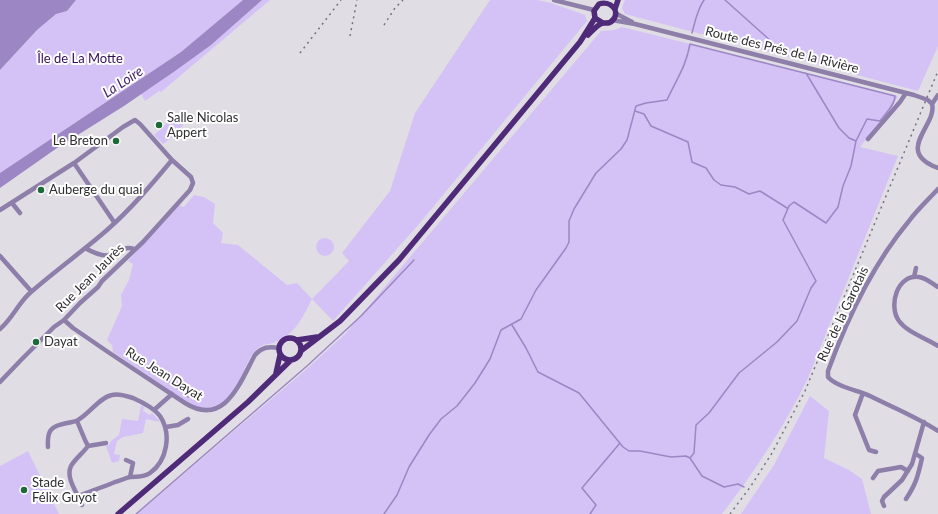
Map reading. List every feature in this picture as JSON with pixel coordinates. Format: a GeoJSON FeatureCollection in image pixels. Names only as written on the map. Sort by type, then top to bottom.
{"type":"FeatureCollection","features":[{"type":"Feature","properties":{"kind":"main road"},"geometry":{"type":"LineString","coordinates":[[595,18],[603,23],[609,23],[612,20],[618,0]]}},
{"type":"Feature","properties":{"kind":"main road"},"geometry":{"type":"LineString","coordinates":[[118,514],[248,402],[290,361],[298,358],[302,350],[317,337],[340,321],[399,260],[580,42],[595,18],[594,10],[599,4],[608,1],[615,11]]}},
{"type":"Feature","properties":{"kind":"main road"},"geometry":{"type":"LineString","coordinates":[[580,42],[603,23]]}},
{"type":"Feature","properties":{"kind":"main road"},"geometry":{"type":"LineString","coordinates":[[275,375],[279,365],[279,348],[281,342],[286,338],[297,340],[317,337]]}},
{"type":"Feature","properties":{"kind":"main road"},"geometry":{"type":"LineString","coordinates":[[297,340],[301,345],[302,350]]}},
{"type":"Feature","properties":{"kind":"main road"},"geometry":{"type":"LineString","coordinates":[[280,355],[285,360],[290,361]]}},
{"type":"Feature","properties":{"kind":"street"},"geometry":{"type":"LineString","coordinates":[[554,0],[594,10]]}},
{"type":"Feature","properties":{"kind":"street","name":"Route des Prés de la Rivière"},"geometry":{"type":"LineString","coordinates":[[615,11],[635,24]]}},
{"type":"Feature","properties":{"kind":"street","name":"Route des Prés de la Rivière"},"geometry":{"type":"LineString","coordinates":[[612,20],[635,24],[906,93],[923,98],[932,104]]}},
{"type":"Feature","properties":{"kind":"street"},"geometry":{"type":"LineString","coordinates":[[868,139],[906,93]]}},
{"type":"Feature","properties":{"kind":"street"},"geometry":{"type":"LineString","coordinates":[[938,95],[932,104],[934,109],[933,114],[922,137],[919,149],[920,155],[925,162],[938,168]]}},
{"type":"Feature","properties":{"kind":"street"},"geometry":{"type":"LineString","coordinates":[[0,210],[135,120],[172,160],[124,214],[108,229],[31,291],[19,303],[11,316],[0,329]]}},
{"type":"Feature","properties":{"kind":"street","name":"Rue Jean Jaurès"},"geometry":{"type":"LineString","coordinates":[[0,382],[54,327],[64,320],[134,249],[143,242],[191,188],[192,179],[172,160]]}},
{"type":"Feature","properties":{"kind":"street"},"geometry":{"type":"LineString","coordinates":[[74,162],[114,222]]}},
{"type":"Feature","properties":{"kind":"street","name":"Rue de la Garotais"},"geometry":{"type":"LineString","coordinates":[[938,189],[909,220],[871,276],[828,371],[828,377],[831,380],[863,393],[924,422],[938,431]]}},
{"type":"Feature","properties":{"kind":"street"},"geometry":{"type":"LineString","coordinates":[[12,202],[20,213]]}},
{"type":"Feature","properties":{"kind":"street"},"geometry":{"type":"LineString","coordinates":[[85,248],[92,252],[107,255],[128,247],[134,249]]}},
{"type":"Feature","properties":{"kind":"street"},"geometry":{"type":"LineString","coordinates":[[0,256],[31,291]]}},
{"type":"Feature","properties":{"kind":"street"},"geometry":{"type":"LineString","coordinates":[[914,277],[916,268]]}},
{"type":"Feature","properties":{"kind":"street"},"geometry":{"type":"LineString","coordinates":[[938,287],[920,277],[914,277],[901,284],[897,289],[894,302],[896,316],[900,322],[908,329],[938,346]]}},
{"type":"Feature","properties":{"kind":"street","name":"Rue Jean Dayat"},"geometry":{"type":"LineString","coordinates":[[64,320],[108,352],[196,409],[209,410],[218,408],[224,404],[231,398],[257,352],[265,347],[279,348]]}},
{"type":"Feature","properties":{"kind":"street"},"geometry":{"type":"LineString","coordinates":[[863,393],[855,414],[869,450],[876,452]]}},
{"type":"Feature","properties":{"kind":"street"},"geometry":{"type":"LineString","coordinates":[[154,410],[172,394]]}},
{"type":"Feature","properties":{"kind":"street"},"geometry":{"type":"LineString","coordinates":[[48,448],[47,439],[49,431],[53,427],[78,421],[99,402],[111,395],[127,396],[138,400],[154,410],[160,416],[166,427],[166,446],[161,461],[156,469],[141,478],[130,477],[78,496]]}},
{"type":"Feature","properties":{"kind":"street"},"geometry":{"type":"LineString","coordinates":[[166,427],[178,424],[188,419]]}},
{"type":"Feature","properties":{"kind":"street"},"geometry":{"type":"LineString","coordinates":[[78,421],[88,446]]}},
{"type":"Feature","properties":{"kind":"street"},"geometry":{"type":"LineString","coordinates":[[884,506],[882,501],[884,497],[897,485],[908,471],[916,454],[924,422]]}},
{"type":"Feature","properties":{"kind":"street"},"geometry":{"type":"LineString","coordinates":[[82,505],[70,476],[71,467],[88,446],[106,443]]}},
{"type":"Feature","properties":{"kind":"street"},"geometry":{"type":"LineString","coordinates":[[906,499],[916,484],[922,458],[916,454]]}},
{"type":"Feature","properties":{"kind":"street"},"geometry":{"type":"LineString","coordinates":[[126,460],[134,463],[130,477]]}},
{"type":"Feature","properties":{"kind":"street"},"geometry":{"type":"LineString","coordinates":[[873,478],[878,471],[901,467],[908,471]]}},
{"type":"Feature","properties":{"kind":"green space","name":"Île de La Motte"},"geometry":{"type":"Polygon","coordinates":[[[76,0],[243,0],[181,52],[0,173],[0,70],[37,30],[56,14],[67,11],[76,0]]]}},
{"type":"Feature","properties":{"kind":"green space"},"geometry":{"type":"Polygon","coordinates":[[[262,0],[270,0],[161,92],[159,91],[145,101],[141,94],[211,45],[262,0]]]}},
{"type":"Feature","properties":{"kind":"green space"},"geometry":{"type":"Polygon","coordinates":[[[490,0],[537,0],[551,3],[585,15],[587,21],[419,224],[333,321],[312,299],[349,261],[342,253],[390,191],[415,113],[490,0]]]}},
{"type":"Feature","properties":{"kind":"green space"},"geometry":{"type":"Polygon","coordinates":[[[625,0],[938,0],[938,46],[918,91],[625,14],[622,8],[625,0]]]}},
{"type":"Feature","properties":{"kind":"green space"},"geometry":{"type":"Polygon","coordinates":[[[622,27],[898,96],[892,107],[860,147],[898,156],[808,378],[789,414],[768,448],[746,482],[722,514],[137,514],[309,367],[345,334],[601,31],[614,30],[622,27]]]}},
{"type":"Feature","properties":{"kind":"green space"},"geometry":{"type":"Polygon","coordinates":[[[175,116],[183,125],[175,135],[163,144],[154,135],[175,116]]]}},
{"type":"Feature","properties":{"kind":"green space"},"geometry":{"type":"Polygon","coordinates":[[[194,195],[204,197],[215,204],[213,223],[223,233],[221,243],[238,245],[287,285],[297,283],[312,299],[298,325],[288,335],[271,344],[262,345],[252,355],[232,393],[226,401],[217,406],[207,408],[192,405],[113,352],[112,345],[107,340],[122,306],[121,295],[129,280],[133,264],[128,261],[179,205],[184,207],[194,195]]]}},
{"type":"Feature","properties":{"kind":"green space"},"geometry":{"type":"Polygon","coordinates":[[[325,238],[331,241],[334,247],[331,253],[325,256],[319,253],[316,247],[319,241],[325,238]]]}},
{"type":"Feature","properties":{"kind":"green space"},"geometry":{"type":"Polygon","coordinates":[[[810,396],[829,411],[824,458],[849,470],[862,479],[871,514],[741,514],[774,465],[810,396]]]}},
{"type":"Feature","properties":{"kind":"green space"},"geometry":{"type":"Polygon","coordinates":[[[141,405],[144,407],[143,411],[150,415],[152,413],[160,422],[146,419],[143,433],[123,437],[117,441],[114,454],[120,455],[119,461],[112,463],[106,446],[119,435],[122,419],[138,421],[141,405]]]}},
{"type":"Feature","properties":{"kind":"green space","name":"Stade Félix Guyot"},"geometry":{"type":"Polygon","coordinates":[[[28,451],[59,514],[0,514],[0,466],[28,451]]]}},
{"type":"Feature","properties":{"kind":"shaded area"},"geometry":{"type":"Polygon","coordinates":[[[0,0],[76,0],[67,11],[56,14],[37,30],[0,70],[0,0]]]}},
{"type":"Feature","properties":{"kind":"shaded area"},"geometry":{"type":"Polygon","coordinates":[[[243,0],[262,0],[211,45],[175,71],[124,106],[57,148],[0,188],[0,173],[181,52],[243,0]]]}},
{"type":"Feature","properties":{"kind":"waterway"},"geometry":{"type":"LineString","coordinates":[[692,33],[698,12],[704,0]]}},
{"type":"Feature","properties":{"kind":"waterway"},"geometry":{"type":"LineString","coordinates":[[725,0],[772,42]]}},
{"type":"Feature","properties":{"kind":"waterway"},"geometry":{"type":"LineString","coordinates":[[384,514],[397,495],[409,467],[429,435],[441,419],[457,406],[475,383],[490,359],[501,330],[521,319],[536,290],[566,248],[569,242],[569,221],[574,209],[596,173],[621,149],[627,140],[636,106],[667,100],[683,67],[690,44],[895,96],[892,106],[880,121],[867,119],[856,141],[851,166],[843,186],[838,207],[826,223],[794,202],[789,206],[783,220],[816,281],[811,288],[797,321],[777,342],[739,373],[709,413],[696,425],[694,453],[690,458],[702,476],[724,487],[738,484],[744,487]]}},
{"type":"Feature","properties":{"kind":"waterway"},"geometry":{"type":"LineString","coordinates":[[806,73],[839,128],[849,138],[856,141]]}},
{"type":"Feature","properties":{"kind":"waterway"},"geometry":{"type":"LineString","coordinates":[[635,111],[644,114],[651,126],[688,142],[692,162],[706,168],[714,180],[721,185],[735,187],[749,194],[760,191],[787,208]]}},
{"type":"Feature","properties":{"kind":"waterway"},"geometry":{"type":"LineString","coordinates":[[136,514],[307,366],[361,316],[414,260]]}},
{"type":"Feature","properties":{"kind":"waterway"},"geometry":{"type":"LineString","coordinates":[[512,325],[538,372],[579,393],[623,447],[629,451],[640,451],[671,457],[686,456],[690,458]]}},
{"type":"Feature","properties":{"kind":"waterway"},"geometry":{"type":"LineString","coordinates":[[125,352],[166,379],[188,397]]}},
{"type":"Feature","properties":{"kind":"waterway"},"geometry":{"type":"LineString","coordinates":[[590,514],[596,505],[582,488],[620,443]]}},
{"type":"Feature","properties":{"kind":"railway"},"geometry":{"type":"LineString","coordinates":[[300,53],[341,0]]}},
{"type":"Feature","properties":{"kind":"railway"},"geometry":{"type":"LineString","coordinates":[[350,36],[357,0]]}},
{"type":"Feature","properties":{"kind":"railway"},"geometry":{"type":"LineString","coordinates":[[384,25],[395,8],[403,0]]}},
{"type":"Feature","properties":{"kind":"railway"},"geometry":{"type":"LineString","coordinates":[[730,514],[751,486],[772,453],[805,391],[938,71]]}},
{"type":"Feature","properties":{"kind":"place","name":"Salle Nicolas Appert"},"geometry":{"type":"Point","coordinates":[159,125]}},
{"type":"Feature","properties":{"kind":"place","name":"Le Breton"},"geometry":{"type":"Point","coordinates":[116,141]}},
{"type":"Feature","properties":{"kind":"place","name":"Auberge du quai"},"geometry":{"type":"Point","coordinates":[41,190]}},
{"type":"Feature","properties":{"kind":"place","name":"Dayat"},"geometry":{"type":"Point","coordinates":[36,342]}},
{"type":"Feature","properties":{"kind":"place","name":"Stade Félix Guyot"},"geometry":{"type":"Point","coordinates":[24,490]}},
{"type":"Feature","properties":{"kind":"water label","name":"La Loire"},"geometry":{"type":"Point","coordinates":[123,82]}}]}
